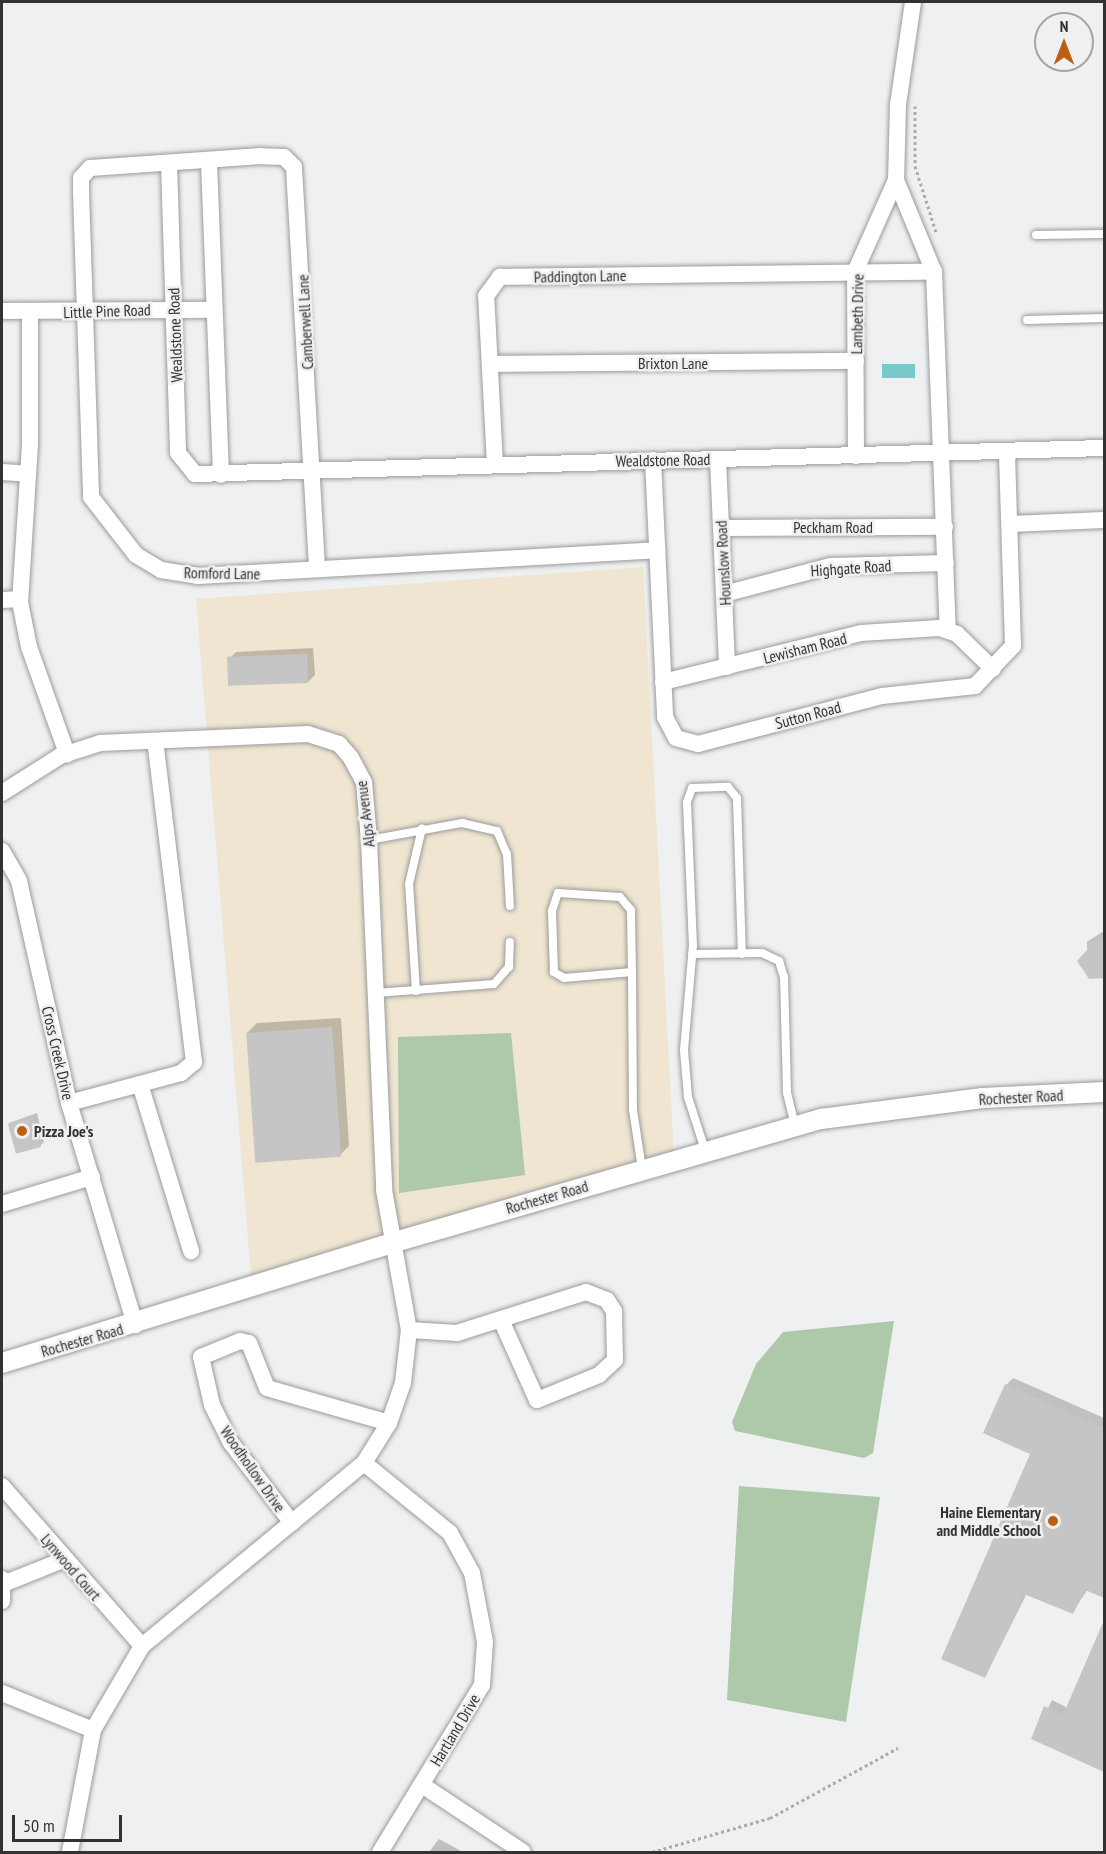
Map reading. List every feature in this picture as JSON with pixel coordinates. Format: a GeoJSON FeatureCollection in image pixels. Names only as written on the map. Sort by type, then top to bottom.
{"type":"FeatureCollection","features":[{"type":"Feature","properties":{"kind":"street","name":"Lambeth Drive"},"geometry":{"type":"LineString","coordinates":[[856,456],[855,272],[896,180],[899,94],[913,2]]}},
{"type":"Feature","properties":{"kind":"street","name":"Camberwell Lane"},"geometry":{"type":"LineString","coordinates":[[209,162],[284,157],[294,167],[317,567]]}},
{"type":"Feature","properties":{"kind":"street","name":"Romford Lane"},"geometry":{"type":"LineString","coordinates":[[209,162],[90,168],[81,178],[91,497],[119,537],[161,570],[197,576],[282,574],[317,567],[657,550]]}},
{"type":"Feature","properties":{"kind":"street"},"geometry":{"type":"LineString","coordinates":[[209,162],[221,475]]}},
{"type":"Feature","properties":{"kind":"street","name":"Wealdstone Road"},"geometry":{"type":"LineString","coordinates":[[169,164],[178,453],[195,474],[653,460],[1007,453],[1104,448]]}},
{"type":"Feature","properties":{"kind":"street","name":"Lambeth Drive"},"geometry":{"type":"LineString","coordinates":[[896,180],[934,272],[942,454]]}},
{"type":"Feature","properties":{"kind":"street"},"geometry":{"type":"LineString","coordinates":[[855,272],[934,272]]}},
{"type":"Feature","properties":{"kind":"street","name":"Paddington Lane"},"geometry":{"type":"LineString","coordinates":[[495,465],[486,296],[500,277],[855,272]]}},
{"type":"Feature","properties":{"kind":"street","name":"Little Pine Road"},"geometry":{"type":"LineString","coordinates":[[2,311],[30,313],[213,310]]}},
{"type":"Feature","properties":{"kind":"street"},"geometry":{"type":"LineString","coordinates":[[30,313],[28,474],[20,599],[29,647],[67,754]]}},
{"type":"Feature","properties":{"kind":"street","name":"Brixton Lane"},"geometry":{"type":"LineString","coordinates":[[490,364],[856,361]]}},
{"type":"Feature","properties":{"kind":"street","name":"Sutton Road"},"geometry":{"type":"LineString","coordinates":[[653,460],[663,682],[669,727],[676,738],[698,744],[882,696],[975,686],[1013,646],[1015,632],[1007,453]]}},
{"type":"Feature","properties":{"kind":"street"},"geometry":{"type":"LineString","coordinates":[[942,454],[948,629],[993,669]]}},
{"type":"Feature","properties":{"kind":"street","name":"Hounslow Road"},"geometry":{"type":"LineString","coordinates":[[718,459],[727,667]]}},
{"type":"Feature","properties":{"kind":"street"},"geometry":{"type":"LineString","coordinates":[[2,472],[28,474]]}},
{"type":"Feature","properties":{"kind":"street"},"geometry":{"type":"LineString","coordinates":[[1010,524],[1104,520]]}},
{"type":"Feature","properties":{"kind":"street","name":"Peckham Road"},"geometry":{"type":"LineString","coordinates":[[721,528],[945,527]]}},
{"type":"Feature","properties":{"kind":"street","name":"Highgate Road"},"geometry":{"type":"LineString","coordinates":[[724,594],[831,566],[946,563]]}},
{"type":"Feature","properties":{"kind":"street"},"geometry":{"type":"LineString","coordinates":[[2,600],[20,599]]}},
{"type":"Feature","properties":{"kind":"street","name":"Lewisham Road"},"geometry":{"type":"LineString","coordinates":[[663,682],[861,633],[948,629]]}},
{"type":"Feature","properties":{"kind":"street","name":"Alps Avenue"},"geometry":{"type":"LineString","coordinates":[[2,794],[67,754],[100,743],[325,738],[339,744],[359,770],[369,840],[391,1242]]}},
{"type":"Feature","properties":{"kind":"street"},"geometry":{"type":"LineString","coordinates":[[69,1103],[181,1073],[194,1062],[196,1050],[155,742]]}},
{"type":"Feature","properties":{"kind":"street","name":"Cross Creek Drive"},"geometry":{"type":"LineString","coordinates":[[2,851],[19,881],[69,1103],[135,1325]]}},
{"type":"Feature","properties":{"kind":"street"},"geometry":{"type":"LineString","coordinates":[[140,1084],[191,1251]]}},
{"type":"Feature","properties":{"kind":"street","name":"Rochester Road"},"geometry":{"type":"LineString","coordinates":[[2,1363],[135,1325],[391,1242],[795,1126],[917,1105],[1104,1092]]}},
{"type":"Feature","properties":{"kind":"street"},"geometry":{"type":"LineString","coordinates":[[2,1204],[92,1178]]}},
{"type":"Feature","properties":{"kind":"street","name":"Woodhollow Drive"},"geometry":{"type":"LineString","coordinates":[[70,1852],[93,1730],[142,1646],[364,1463],[389,1423],[403,1383],[409,1330],[391,1242]]}},
{"type":"Feature","properties":{"kind":"street"},"geometry":{"type":"LineString","coordinates":[[409,1330],[439,1336],[501,1320],[550,1300],[597,1293],[614,1311],[615,1360],[599,1375],[537,1400],[501,1320]]}},
{"type":"Feature","properties":{"kind":"street","name":"Woodhollow Drive"},"geometry":{"type":"LineString","coordinates":[[292,1523],[231,1443],[212,1405],[201,1357],[240,1341],[249,1342],[267,1388],[389,1423]]}},
{"type":"Feature","properties":{"kind":"street","name":"Hartland Drive"},"geometry":{"type":"LineString","coordinates":[[364,1463],[450,1533],[472,1573],[483,1607],[482,1685],[380,1852]]}},
{"type":"Feature","properties":{"kind":"street","name":"Lynwood Court"},"geometry":{"type":"LineString","coordinates":[[2,1486],[63,1560],[142,1646]]}},
{"type":"Feature","properties":{"kind":"street"},"geometry":{"type":"LineString","coordinates":[[2,1588],[63,1560]]}},
{"type":"Feature","properties":{"kind":"street"},"geometry":{"type":"LineString","coordinates":[[2,1693],[93,1730]]}},
{"type":"Feature","properties":{"kind":"street"},"geometry":{"type":"LineString","coordinates":[[422,1785],[523,1852]]}},
{"type":"Feature","properties":{"kind":"lane"},"geometry":{"type":"LineString","coordinates":[[1036,235],[1104,234]]}},
{"type":"Feature","properties":{"kind":"lane"},"geometry":{"type":"LineString","coordinates":[[1028,320],[1104,318]]}},
{"type":"Feature","properties":{"kind":"lane"},"geometry":{"type":"LineString","coordinates":[[705,1150],[688,1097],[684,1050],[692,954],[689,792],[729,787],[737,798],[741,954]]}},
{"type":"Feature","properties":{"kind":"lane"},"geometry":{"type":"LineString","coordinates":[[369,840],[422,828],[462,823],[497,831],[507,854],[510,906]]}},
{"type":"Feature","properties":{"kind":"lane"},"geometry":{"type":"LineString","coordinates":[[416,991],[409,884],[422,828]]}},
{"type":"Feature","properties":{"kind":"lane"},"geometry":{"type":"LineString","coordinates":[[632,972],[564,978],[554,972],[552,911],[558,893],[628,900],[632,972],[633,1110],[642,1169]]}},
{"type":"Feature","properties":{"kind":"lane"},"geometry":{"type":"LineString","coordinates":[[376,993],[494,984],[509,967],[510,942]]}},
{"type":"Feature","properties":{"kind":"lane"},"geometry":{"type":"LineString","coordinates":[[692,954],[772,956],[782,967],[788,1093],[795,1126]]}},
{"type":"Feature","properties":{"kind":"path"},"geometry":{"type":"LineString","coordinates":[[915,102],[915,166],[937,235]]}},
{"type":"Feature","properties":{"kind":"path"},"geometry":{"type":"LineString","coordinates":[[652,1852],[770,1818],[898,1748]]}},
{"type":"Feature","properties":{"kind":"shaded area"},"geometry":{"type":"Polygon","coordinates":[[[643,567],[674,1159],[252,1289],[196,599],[643,567]]]}},
{"type":"Feature","properties":{"kind":"green space"},"geometry":{"type":"Polygon","coordinates":[[[511,1033],[525,1175],[399,1193],[398,1037],[511,1033]]]}},
{"type":"Feature","properties":{"kind":"green space"},"geometry":{"type":"Polygon","coordinates":[[[894,1321],[873,1453],[864,1458],[735,1431],[732,1422],[756,1364],[783,1332],[894,1321]]]}},
{"type":"Feature","properties":{"kind":"green space"},"geometry":{"type":"Polygon","coordinates":[[[739,1486],[880,1497],[846,1722],[727,1700],[739,1486]]]}},
{"type":"Feature","properties":{"kind":"water"},"geometry":{"type":"Polygon","coordinates":[[[882,364],[915,364],[915,378],[882,378],[882,364]]]}},
{"type":"Feature","properties":{"kind":"building"},"geometry":{"type":"Polygon","coordinates":[[[307,654],[308,683],[228,686],[227,657],[307,654]]]}},
{"type":"Feature","properties":{"kind":"building"},"geometry":{"type":"Polygon","coordinates":[[[1104,940],[1104,978],[1089,979],[1077,961],[1087,950],[1087,941],[1104,940]]]}},
{"type":"Feature","properties":{"kind":"building"},"geometry":{"type":"Polygon","coordinates":[[[332,1027],[341,1157],[255,1163],[246,1033],[332,1027]]]}},
{"type":"Feature","properties":{"kind":"building","name":"Pizza Joe's"},"geometry":{"type":"Polygon","coordinates":[[[33,1117],[41,1147],[16,1154],[8,1124],[33,1117]]]}},
{"type":"Feature","properties":{"kind":"building","name":"Haine Elementary and Middle School"},"geometry":{"type":"Polygon","coordinates":[[[1005,1384],[1104,1428],[1104,1598],[1085,1590],[1073,1614],[1024,1594],[985,1678],[941,1659],[1030,1454],[983,1433],[1005,1384]]]}},
{"type":"Feature","properties":{"kind":"building"},"geometry":{"type":"Polygon","coordinates":[[[1104,1620],[1104,1772],[1031,1739],[1044,1706],[1063,1715],[1104,1620]]]}},
{"type":"Feature","properties":{"kind":"place","name":"Pizza Joe's"},"geometry":{"type":"Point","coordinates":[22,1131]}},
{"type":"Feature","properties":{"kind":"place","name":"Haine Elementary and Middle School"},"geometry":{"type":"Point","coordinates":[1053,1521]}}]}
